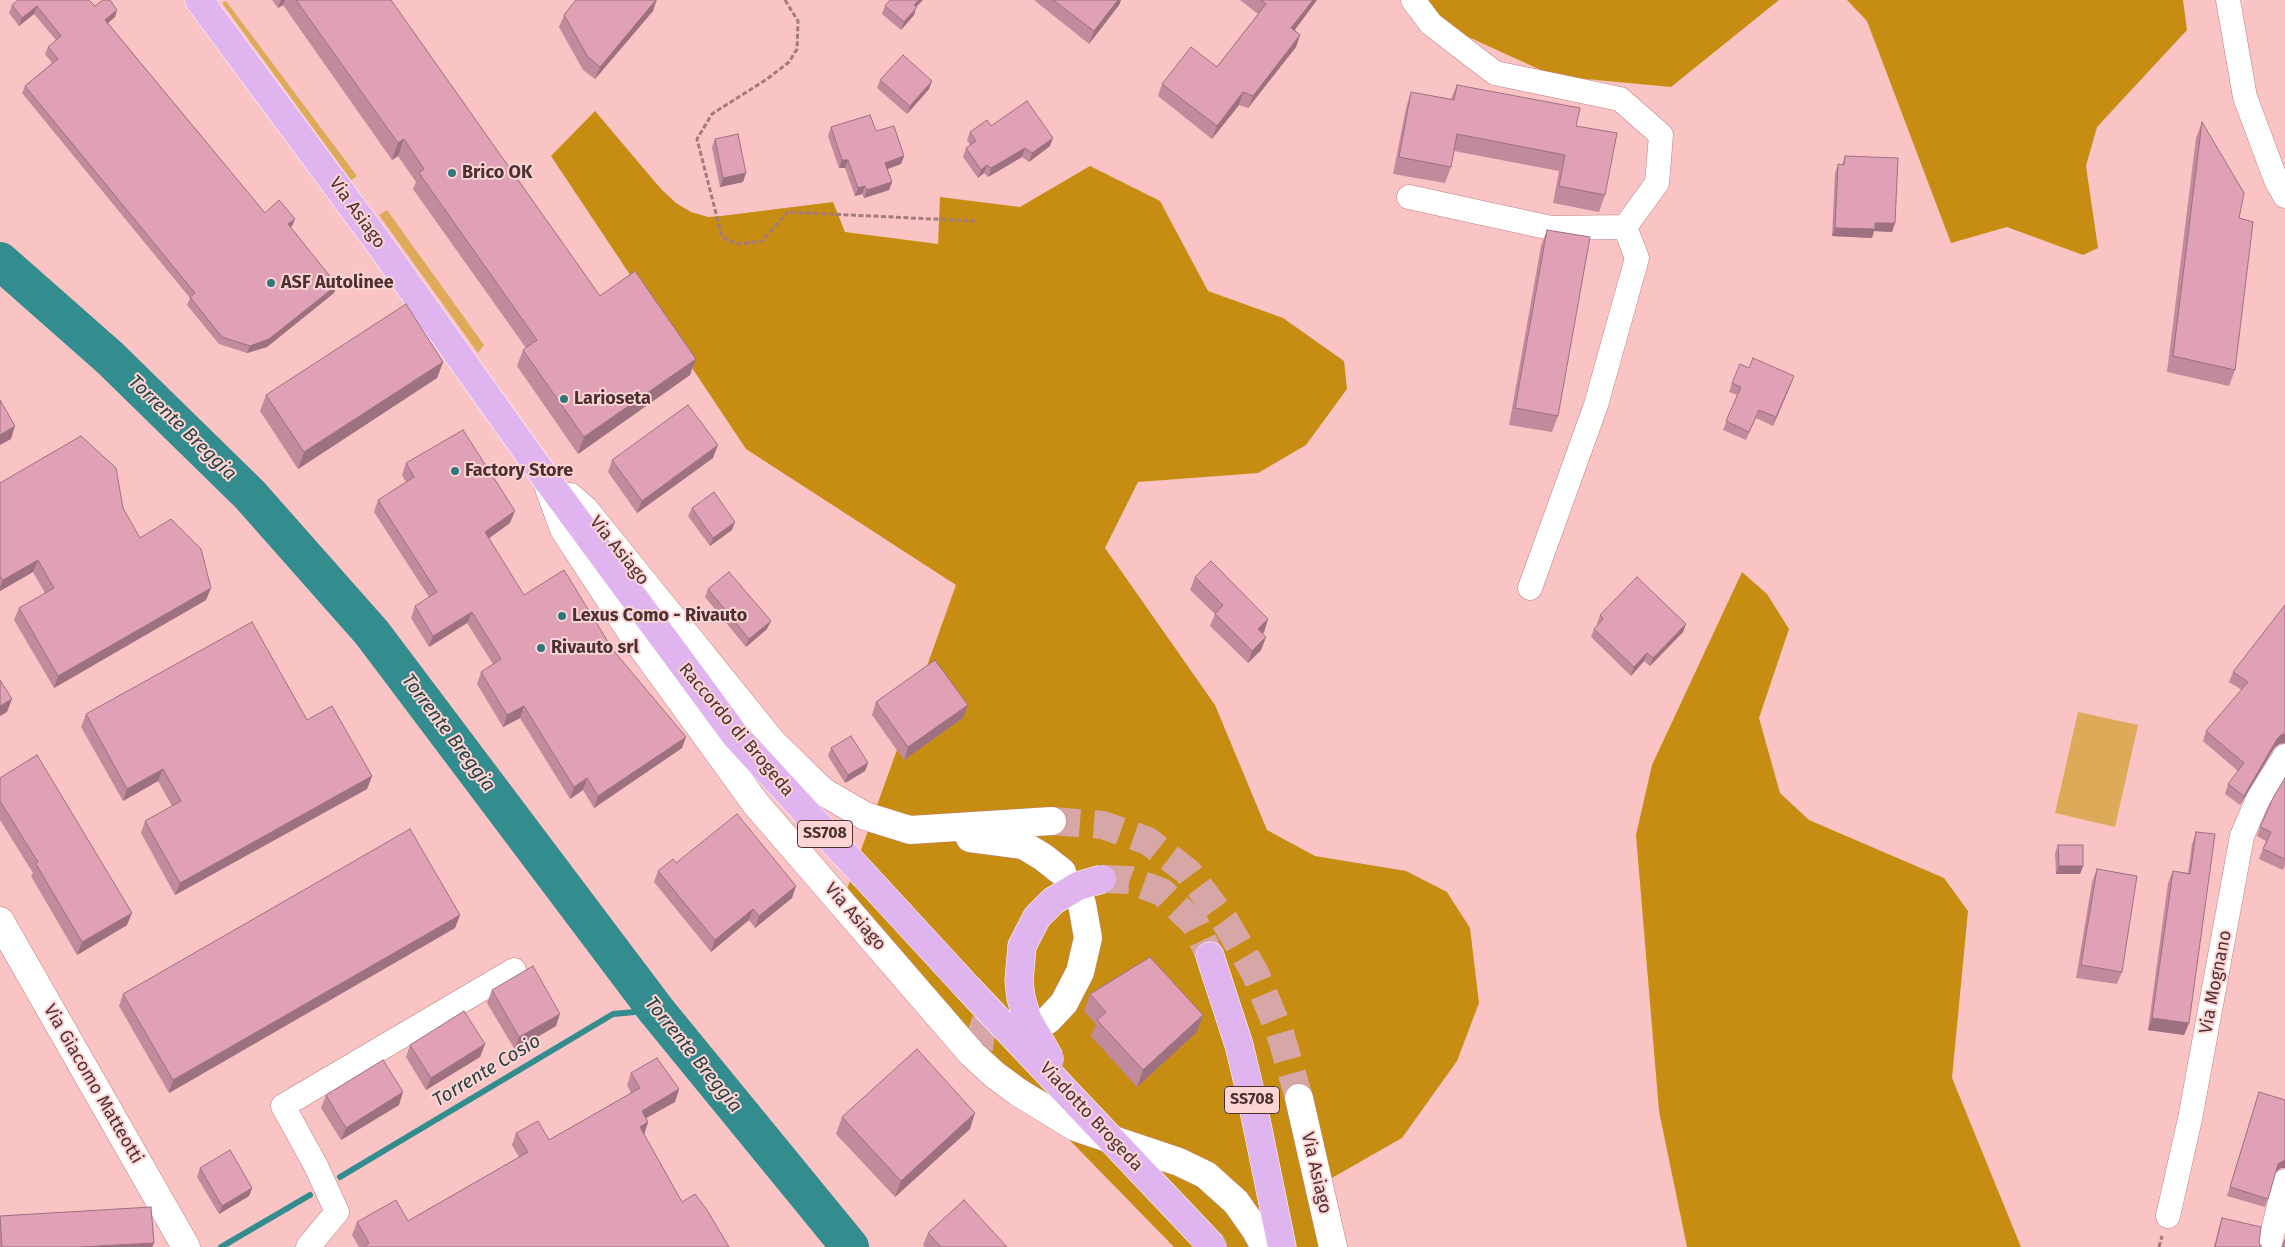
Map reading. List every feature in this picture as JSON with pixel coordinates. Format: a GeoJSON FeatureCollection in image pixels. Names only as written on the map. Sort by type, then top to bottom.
{"type":"FeatureCollection","features":[{"type":"Feature","properties":{"kind":"main road","name":"Via Asiago"},"geometry":{"type":"LineString","coordinates":[[199,0],[378,242],[545,477]]}},
{"type":"Feature","properties":{"kind":"main road","name":"Raccordo di Brogeda"},"geometry":{"type":"LineString","coordinates":[[545,477],[735,734],[968,988]]}},
{"type":"Feature","properties":{"kind":"main road","name":"SS708"},"geometry":{"type":"LineString","coordinates":[[1067,1091],[1027,1018],[1021,998],[1019,964],[1026,936],[1044,909],[1068,890],[1090,881],[1102,879]]}},
{"type":"Feature","properties":{"kind":"main road","name":"SS708"},"geometry":{"type":"LineString","coordinates":[[1210,956],[1248,1082],[1282,1247]]}},
{"type":"Feature","properties":{"kind":"main road","name":"Viadotto Brogeda"},"geometry":{"type":"LineString","coordinates":[[968,988],[1213,1247]]}},
{"type":"Feature","properties":{"kind":"street"},"geometry":{"type":"LineString","coordinates":[[1413,0],[1431,24],[1495,73],[1620,99],[1661,135],[1657,183],[1625,227]]}},
{"type":"Feature","properties":{"kind":"street"},"geometry":{"type":"LineString","coordinates":[[2228,0],[2245,97],[2276,180],[2285,196]]}},
{"type":"Feature","properties":{"kind":"street"},"geometry":{"type":"LineString","coordinates":[[1409,197],[1551,228],[1625,227]]}},
{"type":"Feature","properties":{"kind":"street"},"geometry":{"type":"LineString","coordinates":[[1530,588],[1596,405],[1637,258],[1625,227]]}},
{"type":"Feature","properties":{"kind":"street","name":"Via Asiago"},"geometry":{"type":"LineString","coordinates":[[545,477],[586,510],[749,715],[801,773],[822,792],[845,807],[884,823],[910,830],[1052,821]]}},
{"type":"Feature","properties":{"kind":"street","name":"Via Asiago"},"geometry":{"type":"LineString","coordinates":[[545,477],[564,529],[634,636],[756,804],[972,1054],[995,1075],[1047,1112],[1075,1128],[1179,1162],[1206,1175],[1236,1202],[1265,1247]]}},
{"type":"Feature","properties":{"kind":"street","name":"Via Mognano"},"geometry":{"type":"LineString","coordinates":[[2168,1216],[2190,1120],[2242,836],[2258,799],[2285,756]]}},
{"type":"Feature","properties":{"kind":"street","name":"SS708"},"geometry":{"type":"LineString","coordinates":[[910,830],[937,836],[1023,845],[1043,856],[1062,872]]}},
{"type":"Feature","properties":{"kind":"street"},"geometry":{"type":"LineString","coordinates":[[1048,1020],[1064,1004],[1080,972],[1088,938],[1082,904]]}},
{"type":"Feature","properties":{"kind":"street","name":"Via Giacomo Matteotti"},"geometry":{"type":"LineString","coordinates":[[0,921],[186,1247]]}},
{"type":"Feature","properties":{"kind":"street"},"geometry":{"type":"LineString","coordinates":[[308,1247],[337,1212],[316,1166],[283,1106],[514,970]]}},
{"type":"Feature","properties":{"kind":"street","name":"SS708"},"geometry":{"type":"LineString","coordinates":[[933,1007],[968,1029]]}},
{"type":"Feature","properties":{"kind":"street","name":"Via Asiago"},"geometry":{"type":"LineString","coordinates":[[1299,1098],[1333,1247]]}},
{"type":"Feature","properties":{"kind":"street"},"geometry":{"type":"LineString","coordinates":[[2269,1247],[2285,1181]]}},
{"type":"Feature","properties":{"kind":"path"},"geometry":{"type":"LineString","coordinates":[[785,0],[798,21],[797,49],[789,62],[767,79],[712,114],[697,139],[722,237],[737,244],[762,242],[788,212],[975,222]]}},
{"type":"Feature","properties":{"kind":"shaded area"},"geometry":{"type":"Polygon","coordinates":[[[1424,0],[1779,0],[1671,87],[1554,76],[1442,25],[1424,0]]]}},
{"type":"Feature","properties":{"kind":"shaded area"},"geometry":{"type":"Polygon","coordinates":[[[1847,0],[2183,0],[2187,30],[2097,127],[2086,166],[2098,248],[2083,255],[2007,227],[1951,243],[1867,21],[1847,0]]]}},
{"type":"Feature","properties":{"kind":"shaded area"},"geometry":{"type":"Polygon","coordinates":[[[226,1],[357,176],[351,180],[222,3],[226,1]]]}},
{"type":"Feature","properties":{"kind":"shaded area"},"geometry":{"type":"Polygon","coordinates":[[[595,111],[661,189],[676,203],[691,212],[708,217],[833,202],[845,232],[938,244],[940,197],[1020,207],[1090,166],[1160,201],[1208,291],[1283,318],[1344,361],[1347,389],[1306,445],[1258,473],[1138,482],[1105,548],[1215,705],[1267,830],[1315,856],[1406,871],[1447,892],[1470,928],[1479,1003],[1457,1061],[1402,1138],[1330,1179],[1347,1247],[1174,1247],[841,906],[956,585],[746,449],[551,156],[595,111]]]}},
{"type":"Feature","properties":{"kind":"shaded area"},"geometry":{"type":"Polygon","coordinates":[[[387,210],[484,345],[478,353],[379,215],[387,210]]]}},
{"type":"Feature","properties":{"kind":"shaded area"},"geometry":{"type":"Polygon","coordinates":[[[1742,572],[1767,594],[1789,629],[1759,718],[1780,793],[1809,820],[1944,878],[1968,911],[1952,1078],[2021,1247],[1687,1247],[1659,1111],[1636,835],[1652,765],[1742,572]]]}},
{"type":"Feature","properties":{"kind":"shaded area"},"geometry":{"type":"Polygon","coordinates":[[[2078,712],[2138,725],[2115,827],[2055,813],[2078,712]]]}},
{"type":"Feature","properties":{"kind":"building"},"geometry":{"type":"Polygon","coordinates":[[[18,0],[89,0],[95,6],[103,0],[110,0],[117,10],[105,20],[265,213],[279,200],[295,219],[288,224],[337,285],[269,339],[250,346],[222,337],[190,297],[195,293],[25,86],[58,59],[48,47],[61,36],[37,6],[22,18],[12,5],[18,0]]]}},
{"type":"Feature","properties":{"kind":"building"},"geometry":{"type":"Polygon","coordinates":[[[296,0],[391,0],[600,296],[635,271],[696,359],[584,437],[523,350],[537,340],[419,173],[424,169],[404,139],[398,143],[296,0]]]}},
{"type":"Feature","properties":{"kind":"building"},"geometry":{"type":"Polygon","coordinates":[[[576,0],[656,0],[600,67],[588,57],[564,15],[576,0]]]}},
{"type":"Feature","properties":{"kind":"building"},"geometry":{"type":"Polygon","coordinates":[[[890,0],[919,0],[914,5],[917,7],[904,22],[885,6],[890,0]]]}},
{"type":"Feature","properties":{"kind":"building"},"geometry":{"type":"Polygon","coordinates":[[[1053,0],[1118,0],[1094,31],[1053,0]]]}},
{"type":"Feature","properties":{"kind":"building"},"geometry":{"type":"Polygon","coordinates":[[[1261,0],[1313,0],[1291,28],[1300,35],[1253,96],[1243,92],[1217,126],[1162,84],[1191,47],[1217,67],[1266,4],[1261,0]]]}},
{"type":"Feature","properties":{"kind":"building"},"geometry":{"type":"Polygon","coordinates":[[[903,55],[932,81],[910,106],[880,80],[903,55]]]}},
{"type":"Feature","properties":{"kind":"building"},"geometry":{"type":"Polygon","coordinates":[[[1457,85],[1580,108],[1576,126],[1617,133],[1605,195],[1559,186],[1565,155],[1457,134],[1451,167],[1399,157],[1411,92],[1454,100],[1457,85]]]}},
{"type":"Feature","properties":{"kind":"building"},"geometry":{"type":"Polygon","coordinates":[[[1027,101],[1053,138],[1032,153],[1025,148],[991,168],[987,165],[981,170],[966,148],[976,141],[970,132],[987,120],[991,126],[1027,101]]]}},
{"type":"Feature","properties":{"kind":"building"},"geometry":{"type":"Polygon","coordinates":[[[870,115],[876,131],[894,126],[904,156],[885,163],[892,182],[867,190],[865,186],[858,188],[848,160],[842,160],[831,127],[870,115]]]}},
{"type":"Feature","properties":{"kind":"building"},"geometry":{"type":"Polygon","coordinates":[[[2202,122],[2244,193],[2239,218],[2253,222],[2235,370],[2173,356],[2202,122]]]}},
{"type":"Feature","properties":{"kind":"building"},"geometry":{"type":"Polygon","coordinates":[[[738,134],[746,173],[723,178],[715,139],[738,134]]]}},
{"type":"Feature","properties":{"kind":"building"},"geometry":{"type":"Polygon","coordinates":[[[1845,156],[1898,158],[1895,223],[1875,223],[1875,229],[1835,228],[1838,164],[1844,165],[1845,156]]]}},
{"type":"Feature","properties":{"kind":"building"},"geometry":{"type":"Polygon","coordinates":[[[1547,230],[1590,237],[1558,416],[1515,408],[1547,230]]]}},
{"type":"Feature","properties":{"kind":"building"},"geometry":{"type":"Polygon","coordinates":[[[406,304],[443,362],[304,452],[266,395],[406,304]]]}},
{"type":"Feature","properties":{"kind":"building"},"geometry":{"type":"Polygon","coordinates":[[[1753,358],[1794,376],[1776,417],[1759,410],[1749,432],[1726,421],[1741,387],[1732,383],[1740,364],[1749,368],[1753,358]]]}},
{"type":"Feature","properties":{"kind":"building"},"geometry":{"type":"Polygon","coordinates":[[[0,400],[15,426],[0,435],[0,400]]]}},
{"type":"Feature","properties":{"kind":"building"},"geometry":{"type":"Polygon","coordinates":[[[688,405],[718,445],[642,501],[612,460],[688,405]]]}},
{"type":"Feature","properties":{"kind":"building"},"geometry":{"type":"Polygon","coordinates":[[[463,430],[515,511],[485,532],[524,595],[564,570],[613,650],[686,737],[598,796],[587,778],[574,787],[524,706],[507,715],[481,672],[501,659],[472,612],[433,636],[415,606],[437,592],[378,500],[414,477],[406,463],[463,430]]]}},
{"type":"Feature","properties":{"kind":"building"},"geometry":{"type":"Polygon","coordinates":[[[81,436],[116,468],[123,508],[140,538],[171,519],[201,549],[211,588],[58,676],[19,608],[54,588],[38,560],[3,580],[0,576],[0,483],[81,436]]]}},
{"type":"Feature","properties":{"kind":"building"},"geometry":{"type":"Polygon","coordinates":[[[714,492],[735,522],[713,538],[692,508],[714,492]]]}},
{"type":"Feature","properties":{"kind":"building"},"geometry":{"type":"Polygon","coordinates":[[[1211,561],[1268,619],[1258,629],[1266,637],[1252,651],[1215,614],[1223,605],[1195,577],[1211,561]]]}},
{"type":"Feature","properties":{"kind":"building"},"geometry":{"type":"Polygon","coordinates":[[[729,572],[771,621],[749,639],[708,589],[729,572]]]}},
{"type":"Feature","properties":{"kind":"building"},"geometry":{"type":"Polygon","coordinates":[[[1637,577],[1686,624],[1653,658],[1647,653],[1634,667],[1594,629],[1603,619],[1600,615],[1637,577]]]}},
{"type":"Feature","properties":{"kind":"building"},"geometry":{"type":"Polygon","coordinates":[[[2285,605],[2285,734],[2282,734],[2277,739],[2244,796],[2228,784],[2244,763],[2206,731],[2248,682],[2233,672],[2285,605]]]}},
{"type":"Feature","properties":{"kind":"building"},"geometry":{"type":"Polygon","coordinates":[[[252,622],[307,720],[332,706],[372,776],[180,883],[145,821],[181,801],[163,769],[127,789],[86,714],[252,622]]]}},
{"type":"Feature","properties":{"kind":"building"},"geometry":{"type":"Polygon","coordinates":[[[935,660],[968,705],[908,747],[876,702],[935,660]]]}},
{"type":"Feature","properties":{"kind":"building"},"geometry":{"type":"Polygon","coordinates":[[[0,680],[12,699],[0,706],[0,680]]]}},
{"type":"Feature","properties":{"kind":"building"},"geometry":{"type":"Polygon","coordinates":[[[851,736],[868,763],[848,775],[831,748],[851,736]]]}},
{"type":"Feature","properties":{"kind":"building"},"geometry":{"type":"Polygon","coordinates":[[[37,755],[132,913],[82,942],[36,864],[38,862],[0,801],[0,778],[37,755]]]}},
{"type":"Feature","properties":{"kind":"building"},"geometry":{"type":"Polygon","coordinates":[[[2285,778],[2285,859],[2263,849],[2271,832],[2260,827],[2274,796],[2285,778]]]}},
{"type":"Feature","properties":{"kind":"building"},"geometry":{"type":"Polygon","coordinates":[[[737,814],[796,886],[759,916],[753,909],[715,940],[658,871],[673,859],[676,863],[737,814]]]}},
{"type":"Feature","properties":{"kind":"building"},"geometry":{"type":"Polygon","coordinates":[[[410,829],[460,915],[173,1080],[123,994],[410,829]]]}},
{"type":"Feature","properties":{"kind":"building"},"geometry":{"type":"Polygon","coordinates":[[[2196,832],[2215,834],[2189,1023],[2152,1018],[2173,871],[2190,874],[2196,832]]]}},
{"type":"Feature","properties":{"kind":"building"},"geometry":{"type":"Polygon","coordinates":[[[2058,845],[2083,845],[2083,866],[2059,866],[2058,845]]]}},
{"type":"Feature","properties":{"kind":"building"},"geometry":{"type":"Polygon","coordinates":[[[2097,869],[2137,876],[2122,972],[2081,965],[2097,869]]]}},
{"type":"Feature","properties":{"kind":"building"},"geometry":{"type":"Polygon","coordinates":[[[1150,957],[1203,1015],[1143,1070],[1097,1020],[1106,1012],[1090,994],[1150,957]]]}},
{"type":"Feature","properties":{"kind":"building"},"geometry":{"type":"Polygon","coordinates":[[[533,966],[560,1014],[519,1037],[492,990],[533,966]]]}},
{"type":"Feature","properties":{"kind":"building"},"geometry":{"type":"Polygon","coordinates":[[[464,1011],[485,1044],[431,1078],[410,1045],[464,1011]]]}},
{"type":"Feature","properties":{"kind":"building"},"geometry":{"type":"Polygon","coordinates":[[[917,1049],[975,1113],[901,1181],[842,1117],[917,1049]]]}},
{"type":"Feature","properties":{"kind":"building"},"geometry":{"type":"Polygon","coordinates":[[[657,1058],[679,1089],[642,1111],[648,1122],[640,1127],[682,1202],[695,1194],[729,1247],[365,1247],[369,1243],[357,1222],[396,1200],[408,1221],[528,1152],[516,1133],[538,1121],[549,1140],[640,1088],[631,1073],[657,1058]]]}},
{"type":"Feature","properties":{"kind":"building"},"geometry":{"type":"Polygon","coordinates":[[[383,1060],[403,1092],[346,1128],[326,1095],[383,1060]]]}},
{"type":"Feature","properties":{"kind":"building"},"geometry":{"type":"Polygon","coordinates":[[[2259,1092],[2285,1100],[2285,1160],[2278,1164],[2268,1199],[2230,1187],[2259,1092]]]}},
{"type":"Feature","properties":{"kind":"building"},"geometry":{"type":"Polygon","coordinates":[[[230,1150],[252,1188],[222,1206],[200,1168],[230,1150]]]}},
{"type":"Feature","properties":{"kind":"building"},"geometry":{"type":"Polygon","coordinates":[[[964,1200],[1007,1247],[941,1247],[928,1233],[964,1200]]]}},
{"type":"Feature","properties":{"kind":"building"},"geometry":{"type":"Polygon","coordinates":[[[151,1207],[154,1243],[80,1247],[2,1247],[0,1216],[151,1207]]]}},
{"type":"Feature","properties":{"kind":"building"},"geometry":{"type":"Polygon","coordinates":[[[2222,1218],[2261,1227],[2259,1243],[2262,1247],[2215,1247],[2222,1218]]]}},
{"type":"Feature","properties":{"kind":"waterway","name":"Torrente Breggia"},"geometry":{"type":"LineString","coordinates":[[0,261],[110,358],[250,495],[372,633],[656,1010],[850,1247]]}},
{"type":"Feature","properties":{"kind":"waterway","name":"Torrente Cosio"},"geometry":{"type":"LineString","coordinates":[[340,1177],[613,1014],[656,1010]]}},
{"type":"Feature","properties":{"kind":"waterway","name":"Torrente Cosio"},"geometry":{"type":"LineString","coordinates":[[221,1247],[310,1195]]}},
{"type":"Feature","properties":{"kind":"tunnel"},"geometry":{"type":"LineString","coordinates":[[1052,821],[1103,825],[1148,841],[1188,872],[1225,921],[1255,973],[1280,1033],[1299,1098]]}},
{"type":"Feature","properties":{"kind":"tunnel"},"geometry":{"type":"LineString","coordinates":[[1102,879],[1129,880],[1162,892],[1195,924],[1210,956]]}},
{"type":"Feature","properties":{"kind":"tunnel"},"geometry":{"type":"LineString","coordinates":[[968,1029],[987,1036],[1008,1039],[1031,1030]]}},
{"type":"Feature","properties":{"kind":"place","name":"Brico OK"},"geometry":{"type":"Point","coordinates":[452,173]}},
{"type":"Feature","properties":{"kind":"place","name":"ASF Autolinee"},"geometry":{"type":"Point","coordinates":[271,283]}},
{"type":"Feature","properties":{"kind":"place","name":"Larioseta"},"geometry":{"type":"Point","coordinates":[564,399]}},
{"type":"Feature","properties":{"kind":"place","name":"Factory Store"},"geometry":{"type":"Point","coordinates":[455,471]}},
{"type":"Feature","properties":{"kind":"place","name":"Lexus Como - Rivauto"},"geometry":{"type":"Point","coordinates":[562,616]}},
{"type":"Feature","properties":{"kind":"place","name":"Rivauto srl"},"geometry":{"type":"Point","coordinates":[541,648]}}]}
